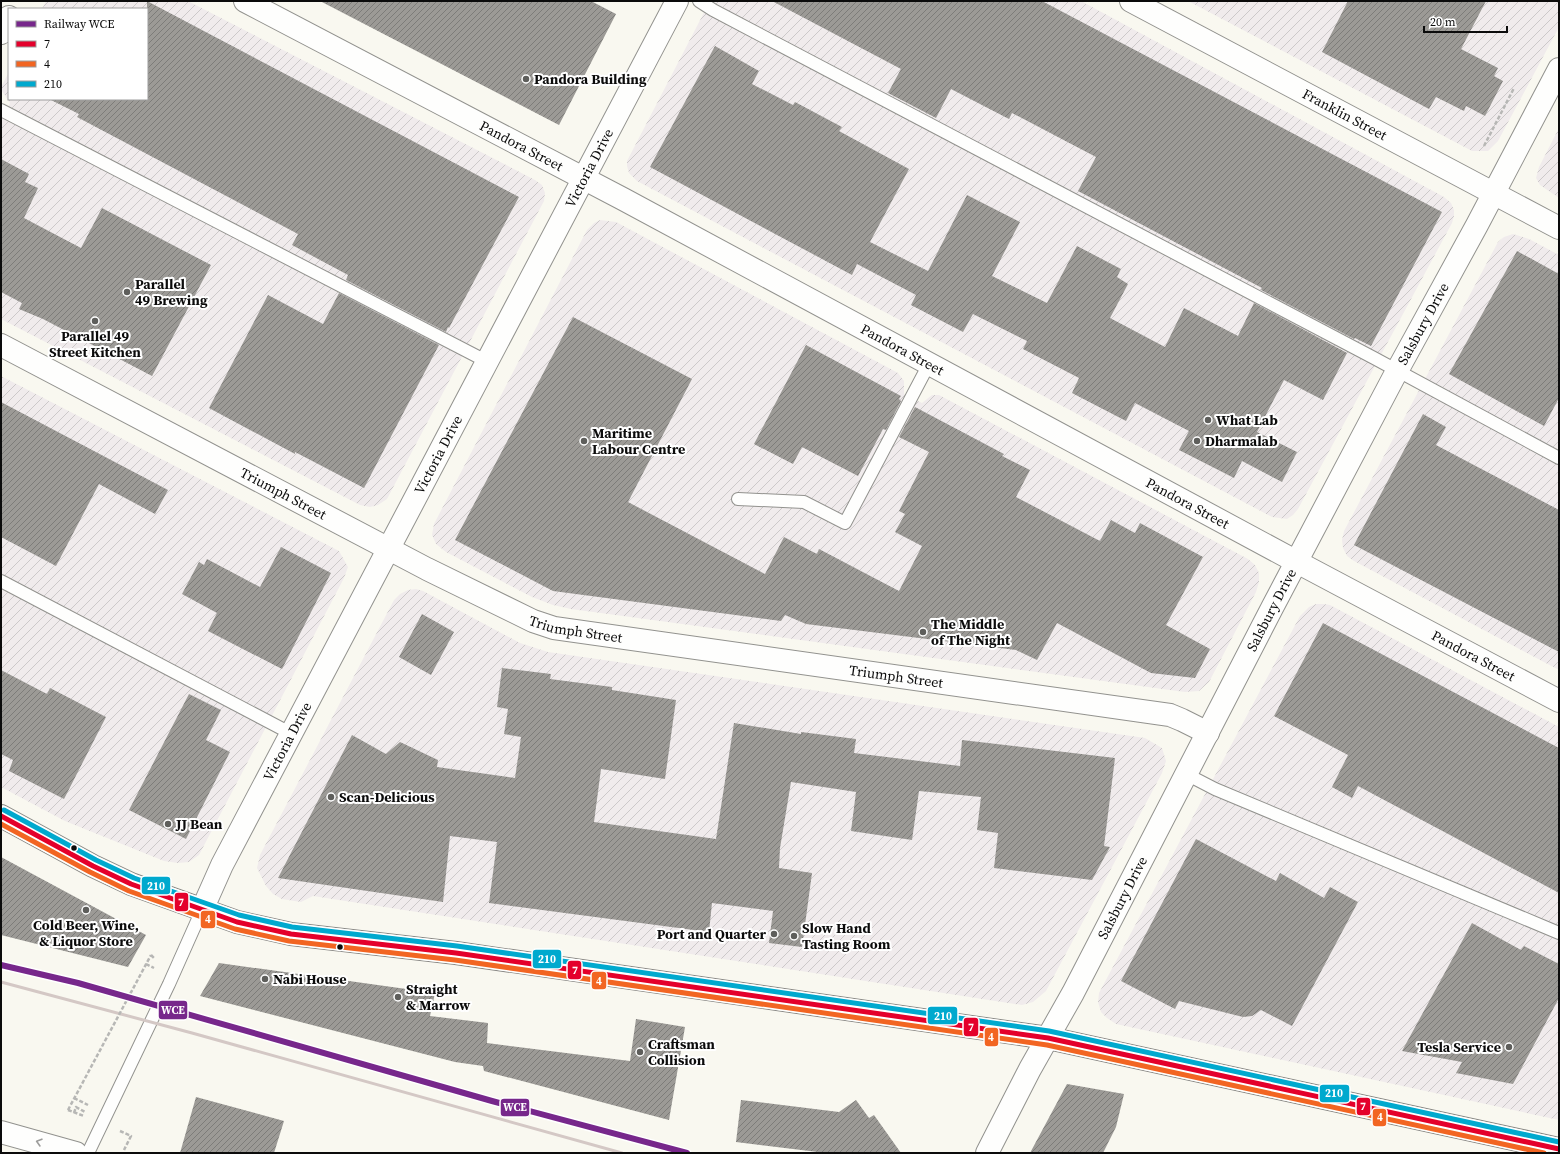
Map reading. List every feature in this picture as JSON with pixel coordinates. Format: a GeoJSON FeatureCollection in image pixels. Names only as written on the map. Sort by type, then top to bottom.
{"type":"FeatureCollection","features":[{"type":"Feature","properties":{"kind":"main road"},"geometry":{"type":"LineString","coordinates":[[1,816],[93,866],[131,884],[237,922],[291,934],[456,953],[1048,1038],[1559,1149]]}},
{"type":"Feature","properties":{"kind":"street","name":"Pandora Street"},"geometry":{"type":"LineString","coordinates":[[245,1],[584,179],[1559,701]]}},
{"type":"Feature","properties":{"kind":"street","name":"Victoria Drive"},"geometry":{"type":"LineString","coordinates":[[202,910],[222,865],[677,1]]}},
{"type":"Feature","properties":{"kind":"street","name":"Franklin Street"},"geometry":{"type":"LineString","coordinates":[[1131,1],[1559,228]]}},
{"type":"Feature","properties":{"kind":"street"},"geometry":{"type":"LineString","coordinates":[[1,33],[8,19]]}},
{"type":"Feature","properties":{"kind":"street","name":"Salsbury Drive"},"geometry":{"type":"LineString","coordinates":[[987,1153],[1397,372],[1559,69]]}},
{"type":"Feature","properties":{"kind":"street","name":"Triumph Street"},"geometry":{"type":"LineString","coordinates":[[1,345],[389,549],[533,621],[554,628],[1170,715],[1208,733]]}},
{"type":"Feature","properties":{"kind":"street"},"geometry":{"type":"LineString","coordinates":[[1,1132],[76,1153]]}},
{"type":"Feature","properties":{"kind":"lane"},"geometry":{"type":"LineString","coordinates":[[699,1],[713,10],[1559,458]]}},
{"type":"Feature","properties":{"kind":"lane"},"geometry":{"type":"LineString","coordinates":[[1,110],[488,362]]}},
{"type":"Feature","properties":{"kind":"lane"},"geometry":{"type":"LineString","coordinates":[[738,499],[804,502],[845,523],[929,364]]}},
{"type":"Feature","properties":{"kind":"lane"},"geometry":{"type":"LineString","coordinates":[[1,581],[292,734]]}},
{"type":"Feature","properties":{"kind":"lane"},"geometry":{"type":"LineString","coordinates":[[1186,774],[1215,789],[1559,933]]}},
{"type":"Feature","properties":{"kind":"lane"},"geometry":{"type":"LineString","coordinates":[[88,1153],[169,984],[202,910]]}},
{"type":"Feature","properties":{"kind":"path"},"geometry":{"type":"LineString","coordinates":[[1484,146],[1514,88]]}},
{"type":"Feature","properties":{"kind":"path"},"geometry":{"type":"LineString","coordinates":[[68,1110],[151,954],[154,958]]}},
{"type":"Feature","properties":{"kind":"path"},"geometry":{"type":"LineString","coordinates":[[74,1113],[76,1107]]}},
{"type":"Feature","properties":{"kind":"shaded area"},"geometry":{"type":"Polygon","coordinates":[[[46,1],[188,1],[535,180],[542,185],[545,193],[544,201],[387,499],[378,505],[370,507],[360,505],[1,319],[1,121],[10,103],[8,100],[148,100],[148,8],[42,8],[46,1]]]}},
{"type":"Feature","properties":{"kind":"shaded area"},"geometry":{"type":"Polygon","coordinates":[[[710,1],[1081,1],[1444,197],[1451,203],[1454,210],[1452,223],[1298,509],[1293,515],[1287,519],[1272,517],[637,181],[629,173],[627,161],[710,1]]]}},
{"type":"Feature","properties":{"kind":"shaded area"},"geometry":{"type":"Polygon","coordinates":[[[1188,1],[1557,1],[1559,4],[1559,27],[1498,141],[1488,151],[1472,151],[1188,1]]]}},
{"type":"Feature","properties":{"kind":"shaded area"},"geometry":{"type":"Polygon","coordinates":[[[8,74],[8,100],[1,87],[8,74]]]}},
{"type":"Feature","properties":{"kind":"shaded area"},"geometry":{"type":"Polygon","coordinates":[[[1559,128],[1559,198],[1540,185],[1536,178],[1539,167],[1559,128]]]}},
{"type":"Feature","properties":{"kind":"shaded area"},"geometry":{"type":"Polygon","coordinates":[[[600,220],[616,222],[898,373],[904,381],[904,394],[922,403],[932,395],[939,395],[1248,559],[1255,565],[1259,573],[1259,582],[1256,592],[1209,682],[1199,691],[1185,692],[571,609],[553,605],[532,597],[446,552],[436,544],[432,535],[434,524],[587,230],[594,223],[600,220]]]}},
{"type":"Feature","properties":{"kind":"shaded area"},"geometry":{"type":"Polygon","coordinates":[[[1513,234],[1529,239],[1559,255],[1559,670],[1354,561],[1347,556],[1343,548],[1342,540],[1344,531],[1498,242],[1504,237],[1513,234]]]}},
{"type":"Feature","properties":{"kind":"shaded area"},"geometry":{"type":"Polygon","coordinates":[[[1,376],[339,551],[348,567],[344,578],[199,855],[189,862],[178,863],[164,861],[65,821],[1,787],[1,376]]]}},
{"type":"Feature","properties":{"kind":"shaded area"},"geometry":{"type":"Polygon","coordinates":[[[416,589],[423,591],[520,643],[548,652],[1145,738],[1162,748],[1166,761],[1162,773],[1046,991],[1033,1002],[1022,1005],[313,896],[301,902],[282,899],[273,894],[266,886],[257,868],[260,855],[394,600],[400,594],[408,590],[416,589]]]}},
{"type":"Feature","properties":{"kind":"shaded area"},"geometry":{"type":"Polygon","coordinates":[[[1316,604],[1330,605],[1559,727],[1559,1120],[1116,1024],[1101,1012],[1098,1002],[1099,993],[1300,616],[1309,607],[1316,604]]]}},
{"type":"Feature","properties":{"kind":"building"},"geometry":{"type":"Polygon","coordinates":[[[147,1],[519,197],[446,332],[346,280],[348,275],[292,245],[298,234],[77,117],[79,114],[51,100],[148,100],[147,1]]]}},
{"type":"Feature","properties":{"kind":"building","name":"Pandora Building"},"geometry":{"type":"Polygon","coordinates":[[[320,1],[591,1],[616,14],[559,125],[320,1]]]}},
{"type":"Feature","properties":{"kind":"building"},"geometry":{"type":"Polygon","coordinates":[[[772,1],[1042,1],[1442,212],[1371,346],[1355,338],[1354,339],[1261,290],[1262,288],[1078,191],[1096,157],[1012,113],[1009,119],[951,89],[936,118],[888,93],[901,69],[772,1]]]}},
{"type":"Feature","properties":{"kind":"building"},"geometry":{"type":"Polygon","coordinates":[[[1348,1],[1486,1],[1461,49],[1498,68],[1494,76],[1503,81],[1485,116],[1466,106],[1464,111],[1436,97],[1429,109],[1322,52],[1348,1]]]}},
{"type":"Feature","properties":{"kind":"building"},"geometry":{"type":"Polygon","coordinates":[[[715,46],[759,71],[752,84],[793,105],[795,102],[842,127],[839,131],[909,169],[870,242],[928,271],[967,195],[1020,222],[992,276],[1047,303],[1077,246],[1121,269],[1117,277],[1128,284],[1110,318],[1165,347],[1184,308],[1238,336],[1254,303],[1347,353],[1323,400],[1284,380],[1257,432],[1297,452],[1282,482],[1242,461],[1234,478],[1179,450],[1189,431],[1135,403],[1126,421],[1072,393],[1079,378],[1023,349],[1027,341],[973,314],[963,332],[911,305],[916,295],[857,264],[852,275],[650,167],[715,46]]]}},
{"type":"Feature","properties":{"kind":"building","name":"Parallel 49 Brewing"},"geometry":{"type":"Polygon","coordinates":[[[1,159],[29,174],[25,182],[38,188],[24,218],[81,248],[102,208],[211,265],[152,376],[43,319],[19,309],[22,303],[1,292],[1,159]]]}},
{"type":"Feature","properties":{"kind":"building"},"geometry":{"type":"Polygon","coordinates":[[[1517,251],[1559,274],[1559,398],[1544,426],[1449,374],[1517,251]]]}},
{"type":"Feature","properties":{"kind":"building"},"geometry":{"type":"Polygon","coordinates":[[[339,293],[439,345],[364,488],[295,452],[295,454],[209,408],[268,295],[323,324],[339,293]]]}},
{"type":"Feature","properties":{"kind":"building"},"geometry":{"type":"Polygon","coordinates":[[[573,317],[692,379],[628,502],[765,574],[784,537],[817,554],[819,549],[899,591],[922,546],[895,532],[905,514],[899,511],[929,452],[899,437],[915,407],[1004,454],[1002,456],[1030,470],[1016,497],[1100,541],[1111,520],[1135,533],[1140,523],[1203,557],[1166,625],[1210,649],[1195,678],[1151,673],[1057,623],[1037,660],[1016,650],[806,624],[785,615],[781,621],[553,591],[455,540],[573,317]]]}},
{"type":"Feature","properties":{"kind":"building"},"geometry":{"type":"Polygon","coordinates":[[[806,345],[901,396],[899,399],[901,401],[886,430],[883,429],[858,476],[802,447],[793,464],[754,444],[806,345]]]}},
{"type":"Feature","properties":{"kind":"building"},"geometry":{"type":"Polygon","coordinates":[[[1,402],[168,490],[155,514],[99,484],[56,566],[1,537],[1,402]]]}},
{"type":"Feature","properties":{"kind":"building"},"geometry":{"type":"Polygon","coordinates":[[[1423,414],[1446,427],[1436,445],[1559,510],[1559,652],[1354,545],[1423,414]]]}},
{"type":"Feature","properties":{"kind":"building"},"geometry":{"type":"Polygon","coordinates":[[[281,547],[331,573],[282,669],[208,631],[217,613],[182,594],[199,562],[204,565],[207,559],[260,587],[281,547]]]}},
{"type":"Feature","properties":{"kind":"building"},"geometry":{"type":"Polygon","coordinates":[[[422,614],[454,632],[431,675],[399,657],[422,614]]]}},
{"type":"Feature","properties":{"kind":"building"},"geometry":{"type":"Polygon","coordinates":[[[1323,623],[1559,748],[1559,893],[1358,786],[1352,798],[1332,787],[1348,755],[1274,716],[1323,623]]]}},
{"type":"Feature","properties":{"kind":"building"},"geometry":{"type":"Polygon","coordinates":[[[502,668],[551,674],[550,679],[612,687],[612,690],[676,700],[665,779],[601,769],[594,822],[716,839],[734,723],[801,734],[801,732],[856,739],[854,753],[960,766],[962,740],[1115,758],[1104,846],[1110,847],[1092,880],[994,868],[998,833],[977,830],[981,797],[919,791],[912,840],[851,831],[856,792],[791,782],[780,848],[779,868],[812,873],[802,947],[769,943],[773,911],[712,903],[709,932],[489,903],[497,842],[450,836],[443,902],[278,878],[352,735],[386,754],[400,742],[438,760],[437,767],[515,778],[521,737],[504,734],[508,709],[497,707],[502,668]]]}},
{"type":"Feature","properties":{"kind":"building"},"geometry":{"type":"Polygon","coordinates":[[[1,670],[47,694],[50,688],[106,717],[64,799],[9,771],[13,760],[1,754],[1,670]]]}},
{"type":"Feature","properties":{"kind":"building"},"geometry":{"type":"Polygon","coordinates":[[[189,694],[221,710],[206,740],[230,752],[186,839],[129,810],[189,694]]]}},
{"type":"Feature","properties":{"kind":"building"},"geometry":{"type":"Polygon","coordinates":[[[1196,839],[1276,881],[1280,873],[1324,898],[1330,887],[1358,902],[1292,1026],[1261,1010],[1252,1016],[1243,1017],[1179,1001],[1175,1009],[1121,981],[1196,839]]]}},
{"type":"Feature","properties":{"kind":"building"},"geometry":{"type":"Polygon","coordinates":[[[1,857],[146,935],[128,967],[1,935],[1,857]]]}},
{"type":"Feature","properties":{"kind":"building"},"geometry":{"type":"Polygon","coordinates":[[[1472,923],[1521,950],[1524,946],[1559,964],[1559,998],[1513,1084],[1456,1073],[1462,1062],[1402,1051],[1472,923]]]}},
{"type":"Feature","properties":{"kind":"building"},"geometry":{"type":"Polygon","coordinates":[[[219,963],[435,993],[430,1016],[488,1023],[487,1043],[630,1061],[636,1019],[685,1027],[669,1120],[484,1071],[483,1066],[455,1062],[200,996],[219,963]]]}},
{"type":"Feature","properties":{"kind":"building"},"geometry":{"type":"Polygon","coordinates":[[[1067,1084],[1124,1094],[1116,1127],[1103,1153],[1030,1153],[1067,1084]]]}},
{"type":"Feature","properties":{"kind":"building"},"geometry":{"type":"Polygon","coordinates":[[[196,1097],[284,1121],[274,1153],[180,1153],[196,1097]]]}},
{"type":"Feature","properties":{"kind":"building"},"geometry":{"type":"Polygon","coordinates":[[[741,1100],[839,1112],[856,1100],[869,1118],[874,1115],[901,1153],[826,1153],[736,1142],[741,1100]]]}},
{"type":"Feature","properties":{"kind":"railway"},"geometry":{"type":"LineString","coordinates":[[1,982],[192,1033],[622,1153]]}},
{"type":"Feature","properties":{"kind":"rail line","name":"WCE"},"geometry":{"type":"LineString","coordinates":[[1,965],[78,983],[492,1101],[687,1153]]}},
{"type":"Feature","properties":{"kind":"transit line","name":"210"},"geometry":{"type":"LineString","coordinates":[[4,810],[96,860],[134,878],[239,915],[292,927],[457,946],[1049,1031],[1559,1142]]}},
{"type":"Feature","properties":{"kind":"transit line","name":"7"},"geometry":{"type":"LineString","coordinates":[[1,816],[93,866],[131,884],[237,922],[291,934],[456,953],[1048,1038],[1559,1149]]}},
{"type":"Feature","properties":{"kind":"transit line","name":"4"},"geometry":{"type":"LineString","coordinates":[[1,824],[90,872],[129,891],[235,929],[289,941],[455,960],[1047,1045],[1544,1153]]}},
{"type":"Feature","properties":{"kind":"place","name":"Pandora Building"},"geometry":{"type":"Point","coordinates":[526,79]}},
{"type":"Feature","properties":{"kind":"place","name":"Parallel 49 Brewing"},"geometry":{"type":"Point","coordinates":[127,292]}},
{"type":"Feature","properties":{"kind":"place","name":"Parallel 49 Street Kitchen"},"geometry":{"type":"Point","coordinates":[95,321]}},
{"type":"Feature","properties":{"kind":"place","name":"What Lab"},"geometry":{"type":"Point","coordinates":[1208,420]}},
{"type":"Feature","properties":{"kind":"place","name":"Maritime Labour Centre"},"geometry":{"type":"Point","coordinates":[584,441]}},
{"type":"Feature","properties":{"kind":"place","name":"Dharmalab"},"geometry":{"type":"Point","coordinates":[1197,441]}},
{"type":"Feature","properties":{"kind":"place","name":"The Middle of The Night"},"geometry":{"type":"Point","coordinates":[923,632]}},
{"type":"Feature","properties":{"kind":"place","name":"Scan-Delicious"},"geometry":{"type":"Point","coordinates":[331,797]}},
{"type":"Feature","properties":{"kind":"place","name":"JJ Bean"},"geometry":{"type":"Point","coordinates":[168,824]}},
{"type":"Feature","properties":{"kind":"place","name":"Cold Beer, Wine, & Liquor Store"},"geometry":{"type":"Point","coordinates":[86,910]}},
{"type":"Feature","properties":{"kind":"place","name":"Port and Quarter"},"geometry":{"type":"Point","coordinates":[774,934]}},
{"type":"Feature","properties":{"kind":"place","name":"Slow Hand Tasting Room"},"geometry":{"type":"Point","coordinates":[794,936]}},
{"type":"Feature","properties":{"kind":"place","name":"Nabi House"},"geometry":{"type":"Point","coordinates":[265,979]}},
{"type":"Feature","properties":{"kind":"place","name":"Straight & Marrow"},"geometry":{"type":"Point","coordinates":[398,997]}},
{"type":"Feature","properties":{"kind":"place","name":"Tesla Service"},"geometry":{"type":"Point","coordinates":[1509,1047]}},
{"type":"Feature","properties":{"kind":"place","name":"Craftsman Collision"},"geometry":{"type":"Point","coordinates":[640,1052]}}]}
